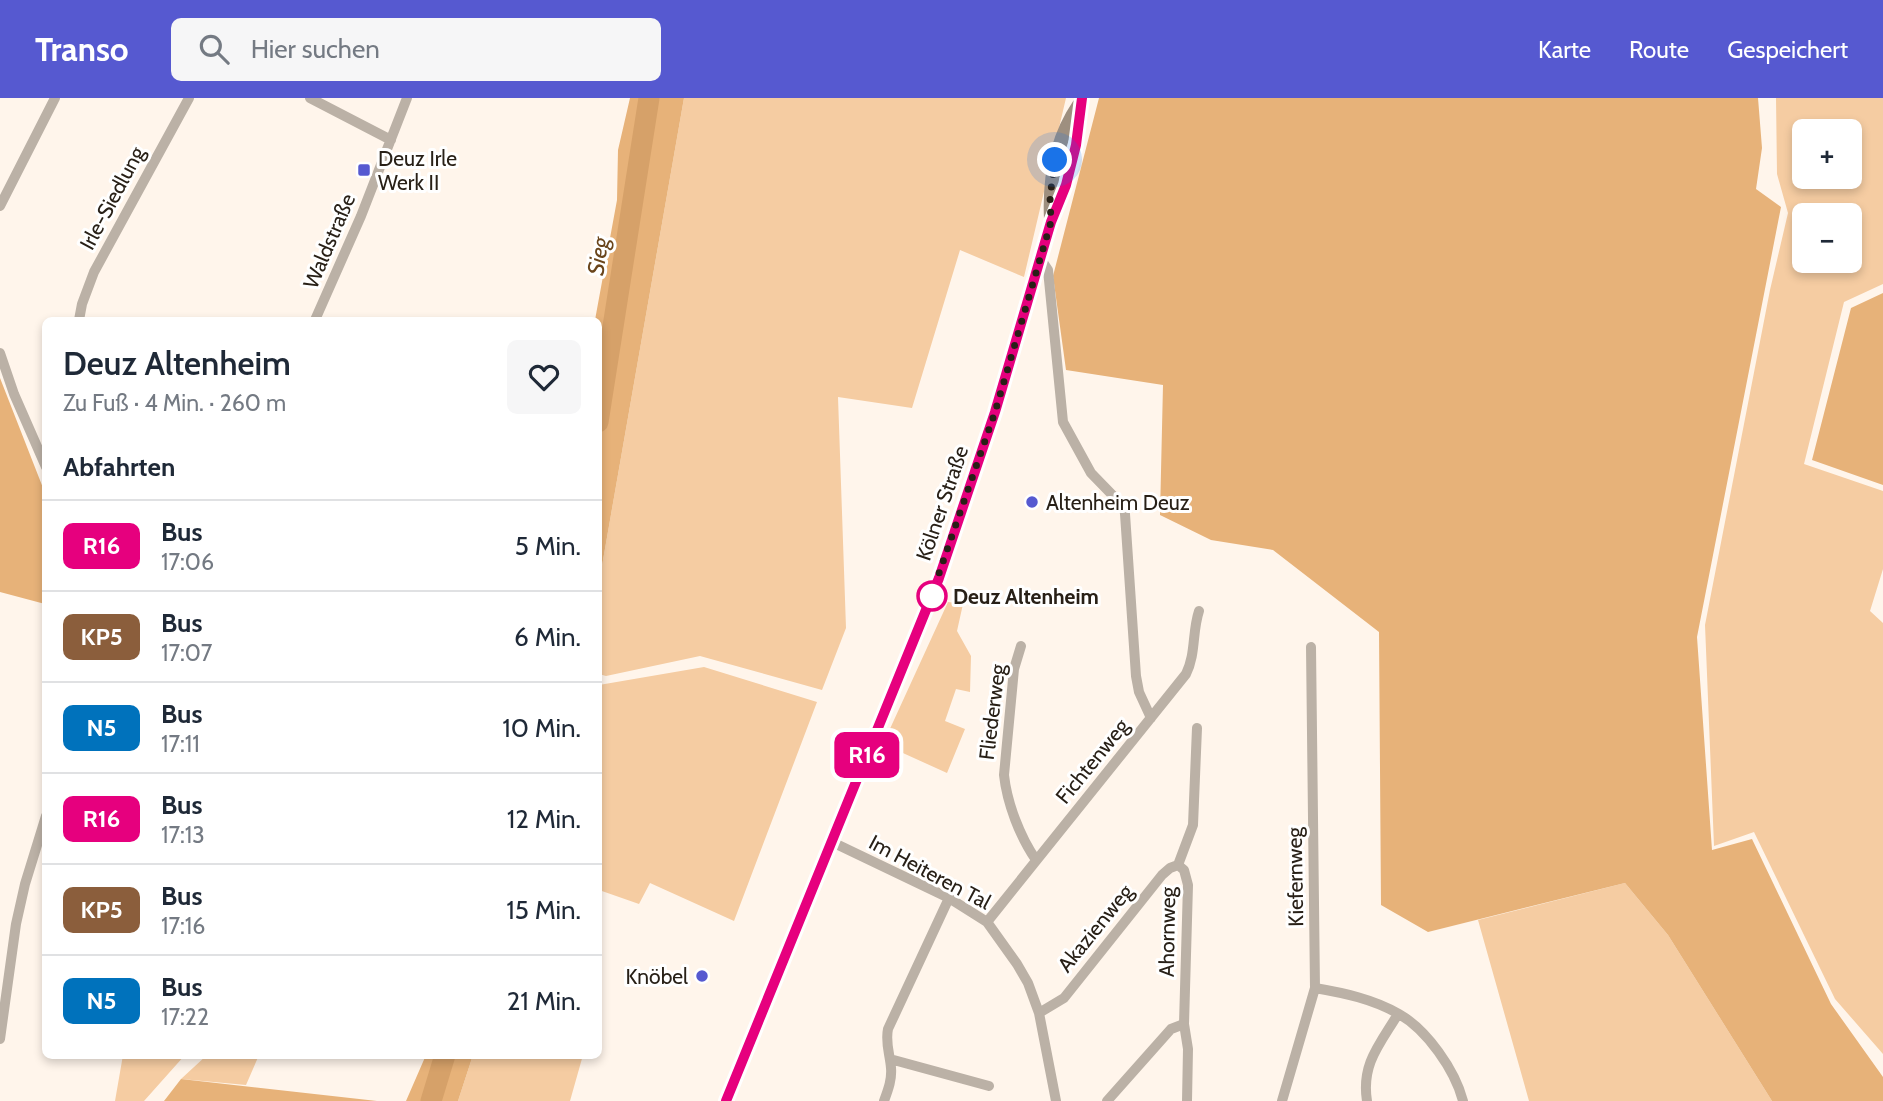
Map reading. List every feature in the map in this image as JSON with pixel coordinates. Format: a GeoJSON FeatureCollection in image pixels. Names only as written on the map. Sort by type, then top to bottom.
{"type":"FeatureCollection","features":[{"type":"Feature","properties":{"kind":"main road","name":"Kölner Straße"},"geometry":{"type":"LineString","coordinates":[[726,1101],[939,578],[995,412],[1051,222],[1050,197],[1055,160],[1070,119],[1082,99]]}},
{"type":"Feature","properties":{"kind":"street"},"geometry":{"type":"LineString","coordinates":[[0,206],[55,98]]}},
{"type":"Feature","properties":{"kind":"street","name":"Irle-Siedlung"},"geometry":{"type":"LineString","coordinates":[[80,317],[94,272],[189,98]]}},
{"type":"Feature","properties":{"kind":"street"},"geometry":{"type":"LineString","coordinates":[[310,98],[391,140]]}},
{"type":"Feature","properties":{"kind":"street","name":"Waldstraße"},"geometry":{"type":"LineString","coordinates":[[316,317],[407,98]]}},
{"type":"Feature","properties":{"kind":"street"},"geometry":{"type":"LineString","coordinates":[[1040,258],[1048,270],[1063,422],[1091,473],[1124,507],[1136,676],[1139,692],[1151,718]]}},
{"type":"Feature","properties":{"kind":"street"},"geometry":{"type":"LineString","coordinates":[[0,353],[14,394],[42,458]]}},
{"type":"Feature","properties":{"kind":"street","name":"Fichtenweg"},"geometry":{"type":"LineString","coordinates":[[987,922],[1186,674],[1192,661],[1194,626],[1199,611]]}},
{"type":"Feature","properties":{"kind":"street","name":"Fliederweg"},"geometry":{"type":"LineString","coordinates":[[1021,646],[1011,692],[1004,775],[1016,819],[1036,860]]}},
{"type":"Feature","properties":{"kind":"street","name":"Kiefernweg"},"geometry":{"type":"LineString","coordinates":[[1282,1101],[1315,988],[1311,647]]}},
{"type":"Feature","properties":{"kind":"street","name":"Ahornweg"},"geometry":{"type":"LineString","coordinates":[[1186,1101],[1188,1049],[1184,1024],[1188,885],[1184,870],[1178,865],[1193,825],[1197,728]]}},
{"type":"Feature","properties":{"kind":"street"},"geometry":{"type":"LineString","coordinates":[[0,1039],[17,919],[42,831]]}},
{"type":"Feature","properties":{"kind":"street","name":"Im Heiteren Tal"},"geometry":{"type":"LineString","coordinates":[[831,842],[949,898],[987,922],[1017,964],[1039,1013],[1056,1101]]}},
{"type":"Feature","properties":{"kind":"street","name":"Akazienweg"},"geometry":{"type":"LineString","coordinates":[[1039,1013],[1063,998],[1162,874],[1178,865]]}},
{"type":"Feature","properties":{"kind":"street"},"geometry":{"type":"LineString","coordinates":[[884,1101],[890,1084],[890,1059],[886,1041],[888,1029],[949,898]]}},
{"type":"Feature","properties":{"kind":"street"},"geometry":{"type":"LineString","coordinates":[[1315,988],[1371,1001],[1398,1014],[1427,1039],[1446,1062],[1463,1101]]}},
{"type":"Feature","properties":{"kind":"street"},"geometry":{"type":"LineString","coordinates":[[1367,1101],[1364,1082],[1369,1064],[1398,1014]]}},
{"type":"Feature","properties":{"kind":"street"},"geometry":{"type":"LineString","coordinates":[[1107,1101],[1171,1029],[1184,1024]]}},
{"type":"Feature","properties":{"kind":"street"},"geometry":{"type":"LineString","coordinates":[[890,1059],[989,1086]]}},
{"type":"Feature","properties":{"kind":"shaded area"},"geometry":{"type":"Polygon","coordinates":[[[630,98],[684,98],[602,566],[602,317],[596,317],[617,200],[618,150],[630,98]]]}},
{"type":"Feature","properties":{"kind":"shaded area"},"geometry":{"type":"Polygon","coordinates":[[[684,98],[1066,98],[1024,277],[960,250],[912,408],[838,397],[846,628],[822,690],[700,656],[602,675],[602,566],[684,98]]]}},
{"type":"Feature","properties":{"kind":"shaded area"},"geometry":{"type":"Polygon","coordinates":[[[1099,98],[1758,98],[1762,148],[1756,189],[1781,207],[1697,637],[1712,850],[1752,839],[1831,1004],[1883,1077],[1883,1101],[1772,1101],[1668,935],[1625,883],[1428,932],[1381,905],[1379,632],[1273,550],[1211,540],[1160,515],[1163,385],[1066,370],[1053,276],[1099,98]]]}},
{"type":"Feature","properties":{"kind":"shaded area"},"geometry":{"type":"Polygon","coordinates":[[[1776,98],[1883,98],[1883,284],[1844,302],[1804,464],[1883,491],[1883,569],[1870,611],[1883,623],[1883,1054],[1835,999],[1754,832],[1714,846],[1705,625],[1770,290],[1788,213],[1777,174],[1776,98]]]}},
{"type":"Feature","properties":{"kind":"shaded area"},"geometry":{"type":"Polygon","coordinates":[[[1883,293],[1883,485],[1812,460],[1851,308],[1883,293]]]}},
{"type":"Feature","properties":{"kind":"shaded area"},"geometry":{"type":"Polygon","coordinates":[[[0,378],[42,485],[42,603],[0,592],[0,378]]]}},
{"type":"Feature","properties":{"kind":"shaded area"},"geometry":{"type":"Polygon","coordinates":[[[948,602],[963,604],[957,631],[971,656],[970,692],[956,689],[945,721],[965,729],[947,773],[883,744],[948,602]]]}},
{"type":"Feature","properties":{"kind":"shaded area"},"geometry":{"type":"Polygon","coordinates":[[[704,667],[817,702],[734,921],[650,883],[639,904],[602,891],[602,684],[704,667]]]}},
{"type":"Feature","properties":{"kind":"shaded area"},"geometry":{"type":"Polygon","coordinates":[[[1625,883],[1668,935],[1772,1101],[1529,1101],[1478,920],[1625,883]]]}},
{"type":"Feature","properties":{"kind":"shaded area"},"geometry":{"type":"Polygon","coordinates":[[[122,1059],[181,1059],[144,1101],[115,1101],[122,1059]]]}},
{"type":"Feature","properties":{"kind":"shaded area"},"geometry":{"type":"Polygon","coordinates":[[[203,1059],[257,1059],[246,1085],[181,1079],[203,1059]]]}},
{"type":"Feature","properties":{"kind":"shaded area"},"geometry":{"type":"Polygon","coordinates":[[[424,1059],[472,1059],[458,1101],[406,1101],[424,1059]]]}},
{"type":"Feature","properties":{"kind":"shaded area"},"geometry":{"type":"Polygon","coordinates":[[[472,1059],[582,1059],[570,1101],[458,1101],[472,1059]]]}},
{"type":"Feature","properties":{"kind":"shaded area"},"geometry":{"type":"Polygon","coordinates":[[[181,1079],[377,1101],[164,1101],[181,1079]]]}},
{"type":"Feature","properties":{"kind":"waterway","name":"Sieg"},"geometry":{"type":"LineString","coordinates":[[602,397],[649,98]]}},
{"type":"Feature","properties":{"kind":"waterway","name":"Sieg"},"geometry":{"type":"LineString","coordinates":[[431,1101],[444,1059]]}},
{"type":"Feature","properties":{"kind":"bus line","name":"R16"},"geometry":{"type":"LineString","coordinates":[[726,1101],[939,578],[995,412],[1051,222],[1066,185],[1076,145],[1082,98]]}},
{"type":"Feature","properties":{"kind":"place","name":"Deuz Irle Werk II"},"geometry":{"type":"Point","coordinates":[364,170]}},
{"type":"Feature","properties":{"kind":"place","name":"Altenheim Deuz"},"geometry":{"type":"Point","coordinates":[1032,502]}},
{"type":"Feature","properties":{"kind":"place","name":"Deuz Altenheim"},"geometry":{"type":"Point","coordinates":[932,596]}},
{"type":"Feature","properties":{"kind":"place","name":"Knöbel"},"geometry":{"type":"Point","coordinates":[702,976]}},
{"type":"Feature","properties":{"kind":"route"},"geometry":{"type":"LineString","coordinates":[[932,596],[929,602],[995,412],[1051,222],[1051,181],[1055,160]]}}]}
